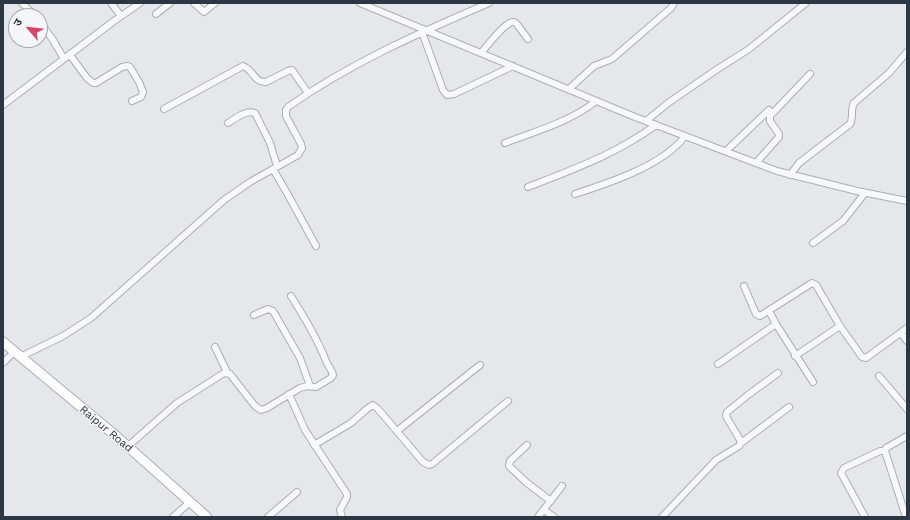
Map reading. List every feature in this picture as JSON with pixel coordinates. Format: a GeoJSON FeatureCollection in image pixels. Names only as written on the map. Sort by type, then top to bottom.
{"type":"FeatureCollection","features":[{"type":"Feature","properties":{"kind":"main road","name":"Raipur Road"},"geometry":{"type":"LineString","coordinates":[[3,342],[207,517]]}},
{"type":"Feature","properties":{"kind":"street"},"geometry":{"type":"LineString","coordinates":[[111,3],[121,16]]}},
{"type":"Feature","properties":{"kind":"street"},"geometry":{"type":"LineString","coordinates":[[3,105],[140,3]]}},
{"type":"Feature","properties":{"kind":"street"},"geometry":{"type":"LineString","coordinates":[[156,14],[170,3]]}},
{"type":"Feature","properties":{"kind":"street"},"geometry":{"type":"LineString","coordinates":[[194,3],[204,12],[215,3]]}},
{"type":"Feature","properties":{"kind":"street"},"geometry":{"type":"LineString","coordinates":[[360,3],[424,31],[596,101],[756,163],[790,175],[865,193],[907,201]]}},
{"type":"Feature","properties":{"kind":"street"},"geometry":{"type":"LineString","coordinates":[[3,363],[17,355],[63,336],[91,318],[224,200],[250,182],[298,155],[301,152],[302,144],[286,116],[286,110],[288,107],[308,93],[364,60],[424,31],[489,3]]}},
{"type":"Feature","properties":{"kind":"street"},"geometry":{"type":"LineString","coordinates":[[569,89],[594,66],[612,59],[671,8],[674,3]]}},
{"type":"Feature","properties":{"kind":"street"},"geometry":{"type":"LineString","coordinates":[[646,121],[668,103],[749,49],[806,3]]}},
{"type":"Feature","properties":{"kind":"street"},"geometry":{"type":"LineString","coordinates":[[481,53],[499,32],[510,23],[516,23],[528,39]]}},
{"type":"Feature","properties":{"kind":"street"},"geometry":{"type":"LineString","coordinates":[[424,31],[443,90],[447,95],[454,94],[513,66]]}},
{"type":"Feature","properties":{"kind":"street"},"geometry":{"type":"LineString","coordinates":[[48,33],[64,59]]}},
{"type":"Feature","properties":{"kind":"street"},"geometry":{"type":"LineString","coordinates":[[790,175],[799,163],[850,124],[852,118],[852,106],[854,103],[889,73],[907,52]]}},
{"type":"Feature","properties":{"kind":"street"},"geometry":{"type":"LineString","coordinates":[[70,55],[87,78],[93,83],[96,83],[122,67],[130,67],[144,92],[141,96],[132,101]]}},
{"type":"Feature","properties":{"kind":"street"},"geometry":{"type":"LineString","coordinates":[[164,109],[243,66],[249,69],[256,79],[262,83],[292,70],[308,93]]}},
{"type":"Feature","properties":{"kind":"street"},"geometry":{"type":"LineString","coordinates":[[756,163],[779,137],[770,121],[770,116],[810,74]]}},
{"type":"Feature","properties":{"kind":"street"},"geometry":{"type":"LineString","coordinates":[[505,143],[574,116],[596,101]]}},
{"type":"Feature","properties":{"kind":"street"},"geometry":{"type":"LineString","coordinates":[[726,151],[770,110]]}},
{"type":"Feature","properties":{"kind":"street"},"geometry":{"type":"LineString","coordinates":[[228,123],[249,112],[255,113],[270,143],[275,167],[287,193],[316,246]]}},
{"type":"Feature","properties":{"kind":"street"},"geometry":{"type":"LineString","coordinates":[[528,187],[597,160],[631,143],[656,125]]}},
{"type":"Feature","properties":{"kind":"street"},"geometry":{"type":"LineString","coordinates":[[575,194],[611,183],[629,175],[670,151],[685,136]]}},
{"type":"Feature","properties":{"kind":"street"},"geometry":{"type":"LineString","coordinates":[[813,243],[843,221],[865,193]]}},
{"type":"Feature","properties":{"kind":"street"},"geometry":{"type":"LineString","coordinates":[[744,286],[756,314],[760,316],[812,283],[816,285],[840,326],[862,357],[866,358],[907,328]]}},
{"type":"Feature","properties":{"kind":"street"},"geometry":{"type":"LineString","coordinates":[[215,348],[227,372],[255,406],[261,410],[267,408],[300,388],[319,386],[331,378],[333,375],[318,340],[291,296]]}},
{"type":"Feature","properties":{"kind":"street"},"geometry":{"type":"LineString","coordinates":[[254,315],[268,309],[273,311],[300,358],[310,386]]}},
{"type":"Feature","properties":{"kind":"street"},"geometry":{"type":"LineString","coordinates":[[769,311],[812,382]]}},
{"type":"Feature","properties":{"kind":"street"},"geometry":{"type":"LineString","coordinates":[[718,364],[776,324]]}},
{"type":"Feature","properties":{"kind":"street"},"geometry":{"type":"LineString","coordinates":[[795,356],[840,326]]}},
{"type":"Feature","properties":{"kind":"street"},"geometry":{"type":"LineString","coordinates":[[901,333],[907,341]]}},
{"type":"Feature","properties":{"kind":"street"},"geometry":{"type":"LineString","coordinates":[[397,432],[480,365]]}},
{"type":"Feature","properties":{"kind":"street"},"geometry":{"type":"LineString","coordinates":[[127,447],[177,404],[221,374],[227,372]]}},
{"type":"Feature","properties":{"kind":"street"},"geometry":{"type":"LineString","coordinates":[[741,443],[740,438],[727,418],[727,412],[778,374]]}},
{"type":"Feature","properties":{"kind":"street"},"geometry":{"type":"LineString","coordinates":[[878,376],[907,409]]}},
{"type":"Feature","properties":{"kind":"street"},"geometry":{"type":"LineString","coordinates":[[289,394],[299,419],[314,445],[347,494],[347,497],[340,510],[342,517]]}},
{"type":"Feature","properties":{"kind":"street"},"geometry":{"type":"LineString","coordinates":[[314,445],[351,423],[368,408],[374,406],[423,462],[429,465],[508,400]]}},
{"type":"Feature","properties":{"kind":"street"},"geometry":{"type":"LineString","coordinates":[[662,517],[716,460],[739,446],[789,407]]}},
{"type":"Feature","properties":{"kind":"street"},"geometry":{"type":"LineString","coordinates":[[906,517],[885,451],[889,445],[907,436]]}},
{"type":"Feature","properties":{"kind":"street"},"geometry":{"type":"LineString","coordinates":[[527,445],[510,461],[509,466],[527,483],[551,501]]}},
{"type":"Feature","properties":{"kind":"street"},"geometry":{"type":"LineString","coordinates":[[864,517],[840,473],[844,468],[880,451],[885,451]]}},
{"type":"Feature","properties":{"kind":"street"},"geometry":{"type":"LineString","coordinates":[[538,517],[562,486]]}},
{"type":"Feature","properties":{"kind":"street"},"geometry":{"type":"LineString","coordinates":[[268,517],[297,492]]}},
{"type":"Feature","properties":{"kind":"street"},"geometry":{"type":"LineString","coordinates":[[173,517],[190,502]]}},
{"type":"Feature","properties":{"kind":"street"},"geometry":{"type":"LineString","coordinates":[[544,510],[554,517]]}}]}
